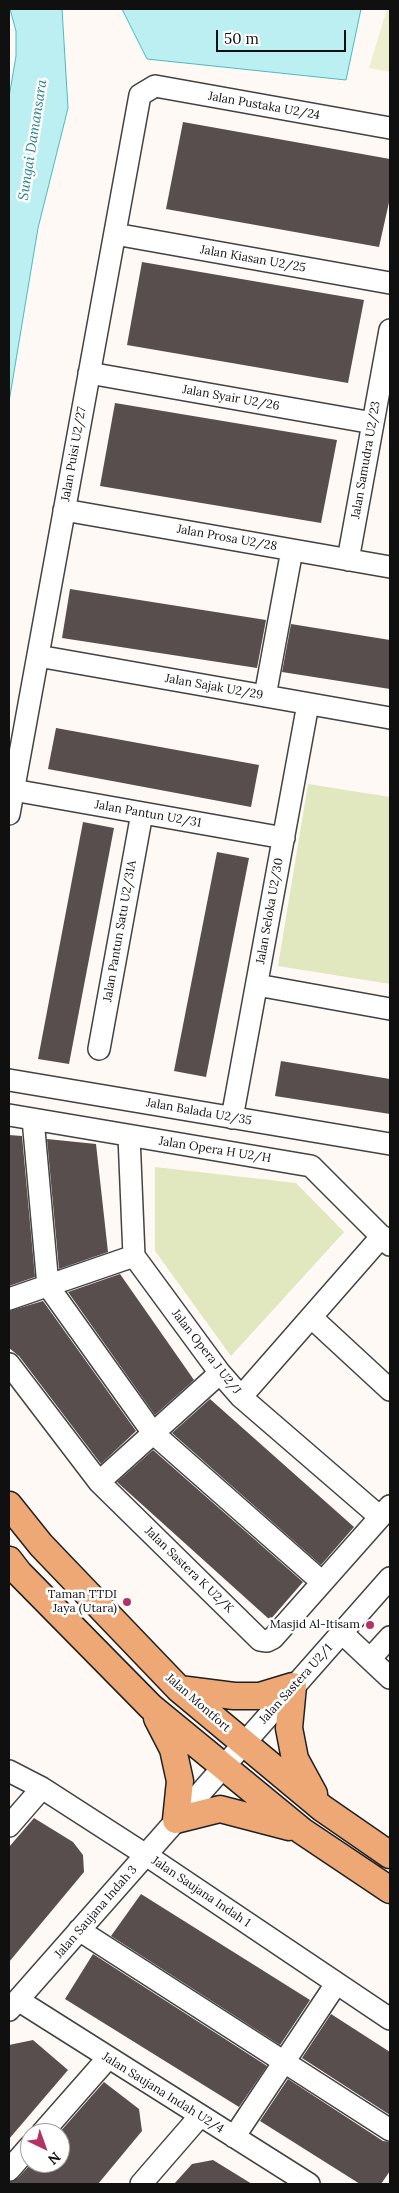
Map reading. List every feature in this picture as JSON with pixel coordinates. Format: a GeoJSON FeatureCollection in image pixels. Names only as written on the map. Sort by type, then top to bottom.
{"type":"FeatureCollection","features":[{"type":"Feature","properties":{"kind":"main road","name":"Jalan Montfort"},"geometry":{"type":"LineString","coordinates":[[9,1505],[41,1545],[179,1689],[322,1808],[385,1849]]}},
{"type":"Feature","properties":{"kind":"main road"},"geometry":{"type":"LineString","coordinates":[[9,1560],[19,1573],[151,1707],[222,1768],[302,1831],[390,1890]]}},
{"type":"Feature","properties":{"kind":"main road"},"geometry":{"type":"LineString","coordinates":[[179,1689],[234,1696],[260,1696],[293,1686],[289,1728],[295,1760],[322,1808]]}},
{"type":"Feature","properties":{"kind":"main road"},"geometry":{"type":"LineString","coordinates":[[151,1707],[173,1749],[180,1781],[176,1820],[220,1809],[302,1831]]}},
{"type":"Feature","properties":{"kind":"street","name":"Jalan Pustaka U2/24"},"geometry":{"type":"LineString","coordinates":[[140,95],[155,86],[390,128]]}},
{"type":"Feature","properties":{"kind":"street","name":"Jalan Puisi U2/27"},"geometry":{"type":"LineString","coordinates":[[9,814],[140,95]]}},
{"type":"Feature","properties":{"kind":"street","name":"Jalan Kiasan U2/25"},"geometry":{"type":"LineString","coordinates":[[115,234],[390,283]]}},
{"type":"Feature","properties":{"kind":"street","name":"Jalan Samudra U2/23"},"geometry":{"type":"LineString","coordinates":[[348,560],[390,330]]}},
{"type":"Feature","properties":{"kind":"street","name":"Jalan Syair U2/26"},"geometry":{"type":"LineString","coordinates":[[90,373],[373,423]]}},
{"type":"Feature","properties":{"kind":"street","name":"Jalan Prosa U2/28"},"geometry":{"type":"LineString","coordinates":[[64,510],[390,567]]}},
{"type":"Feature","properties":{"kind":"street"},"geometry":{"type":"LineString","coordinates":[[265,696],[292,550]]}},
{"type":"Feature","properties":{"kind":"street","name":"Jalan Sajak U2/29"},"geometry":{"type":"LineString","coordinates":[[38,656],[390,718]]}},
{"type":"Feature","properties":{"kind":"street","name":"Jalan Seloka U2/30"},"geometry":{"type":"LineString","coordinates":[[232,1118],[308,704]]}},
{"type":"Feature","properties":{"kind":"street","name":"Jalan Pantun U2/31"},"geometry":{"type":"LineString","coordinates":[[13,790],[284,838]]}},
{"type":"Feature","properties":{"kind":"street","name":"Jalan Pantun Satu U2/31A"},"geometry":{"type":"LineString","coordinates":[[99,1049],[142,813]]}},
{"type":"Feature","properties":{"kind":"street"},"geometry":{"type":"LineString","coordinates":[[256,986],[390,1009]]}},
{"type":"Feature","properties":{"kind":"street","name":"Jalan Balada U2/35"},"geometry":{"type":"LineString","coordinates":[[9,1080],[390,1144]]}},
{"type":"Feature","properties":{"kind":"street","name":"Jalan Opera H U2/H"},"geometry":{"type":"LineString","coordinates":[[9,1115],[311,1166],[386,1240]]}},
{"type":"Feature","properties":{"kind":"street"},"geometry":{"type":"LineString","coordinates":[[34,1119],[48,1286],[154,1433],[322,1582]]}},
{"type":"Feature","properties":{"kind":"street"},"geometry":{"type":"LineString","coordinates":[[9,1299],[134,1256],[129,1136]]}},
{"type":"Feature","properties":{"kind":"street"},"geometry":{"type":"LineString","coordinates":[[242,1396],[311,1317],[386,1240]]}},
{"type":"Feature","properties":{"kind":"street","name":"Jalan Opera J U2/J"},"geometry":{"type":"LineString","coordinates":[[134,1256],[220,1372],[242,1396],[385,1511]]}},
{"type":"Feature","properties":{"kind":"street"},"geometry":{"type":"LineString","coordinates":[[311,1317],[390,1390]]}},
{"type":"Feature","properties":{"kind":"street","name":"Jalan Sastera K U2/K"},"geometry":{"type":"LineString","coordinates":[[9,1364],[99,1482],[260,1640],[267,1641],[273,1638],[385,1511]]}},
{"type":"Feature","properties":{"kind":"street"},"geometry":{"type":"LineString","coordinates":[[99,1482],[220,1372]]}},
{"type":"Feature","properties":{"kind":"street","name":"Jalan Sastera U2/1"},"geometry":{"type":"LineString","coordinates":[[222,1768],[390,1578]]}},
{"type":"Feature","properties":{"kind":"street"},"geometry":{"type":"LineString","coordinates":[[341,1632],[390,1678]]}},
{"type":"Feature","properties":{"kind":"street"},"geometry":{"type":"LineString","coordinates":[[370,1659],[390,1637]]}},
{"type":"Feature","properties":{"kind":"street","name":"Jalan Saujana Indah 3"},"geometry":{"type":"LineString","coordinates":[[13,2005],[222,1768]]}},
{"type":"Feature","properties":{"kind":"street","name":"Jalan Saujana Indah 1"},"geometry":{"type":"LineString","coordinates":[[9,1771],[42,1788],[146,1855],[390,2019]]}},
{"type":"Feature","properties":{"kind":"street"},"geometry":{"type":"LineString","coordinates":[[9,1826],[42,1788]]}},
{"type":"Feature","properties":{"kind":"street"},"geometry":{"type":"LineString","coordinates":[[79,1930],[283,2063],[390,2130]]}},
{"type":"Feature","properties":{"kind":"street"},"geometry":{"type":"LineString","coordinates":[[234,2137],[336,1984]]}},
{"type":"Feature","properties":{"kind":"street","name":"Jalan Saujana Indah U2/4"},"geometry":{"type":"LineString","coordinates":[[13,2005],[108,2058],[234,2137],[295,2181]]}},
{"type":"Feature","properties":{"kind":"street"},"geometry":{"type":"LineString","coordinates":[[51,2123],[108,2058]]}},
{"type":"Feature","properties":{"kind":"street"},"geometry":{"type":"LineString","coordinates":[[141,2184],[200,2116]]}},
{"type":"Feature","properties":{"kind":"street"},"geometry":{"type":"LineString","coordinates":[[9,2170],[20,2157]]}},
{"type":"Feature","properties":{"kind":"green space"},"geometry":{"type":"Polygon","coordinates":[[[387,9],[390,9],[390,72],[369,68],[387,9]]]}},
{"type":"Feature","properties":{"kind":"green space"},"geometry":{"type":"Polygon","coordinates":[[[308,784],[390,797],[390,984],[278,966],[308,784]]]}},
{"type":"Feature","properties":{"kind":"green space"},"geometry":{"type":"Polygon","coordinates":[[[155,1167],[296,1183],[344,1232],[231,1356],[155,1251],[155,1167]]]}},
{"type":"Feature","properties":{"kind":"water","name":"Sungai Damansara"},"geometry":{"type":"Polygon","coordinates":[[[10,9],[62,9],[68,108],[38,228],[9,402],[9,97],[16,56],[16,31],[10,9]]]}},
{"type":"Feature","properties":{"kind":"water"},"geometry":{"type":"Polygon","coordinates":[[[122,9],[361,9],[346,80],[147,59],[122,9]]]}},
{"type":"Feature","properties":{"kind":"building"},"geometry":{"type":"Polygon","coordinates":[[[183,122],[390,159],[390,198],[379,247],[166,209],[183,122]]]}},
{"type":"Feature","properties":{"kind":"building"},"geometry":{"type":"Polygon","coordinates":[[[142,262],[364,300],[348,383],[127,345],[142,262]]]}},
{"type":"Feature","properties":{"kind":"building"},"geometry":{"type":"Polygon","coordinates":[[[115,403],[337,440],[321,523],[100,486],[115,403]]]}},
{"type":"Feature","properties":{"kind":"building"},"geometry":{"type":"Polygon","coordinates":[[[70,589],[266,620],[257,668],[62,638],[70,589]]]}},
{"type":"Feature","properties":{"kind":"building"},"geometry":{"type":"Polygon","coordinates":[[[291,624],[390,640],[390,689],[282,672],[291,624]]]}},
{"type":"Feature","properties":{"kind":"building"},"geometry":{"type":"Polygon","coordinates":[[[56,728],[259,765],[251,807],[48,769],[56,728]]]}},
{"type":"Feature","properties":{"kind":"building"},"geometry":{"type":"Polygon","coordinates":[[[83,822],[114,828],[69,1064],[38,1059],[83,822]]]}},
{"type":"Feature","properties":{"kind":"building"},"geometry":{"type":"Polygon","coordinates":[[[217,852],[249,858],[206,1077],[174,1071],[217,852]]]}},
{"type":"Feature","properties":{"kind":"building"},"geometry":{"type":"Polygon","coordinates":[[[281,1061],[390,1079],[390,1114],[275,1096],[281,1061]]]}},
{"type":"Feature","properties":{"kind":"building"},"geometry":{"type":"Polygon","coordinates":[[[9,1135],[22,1136],[35,1277],[9,1286],[9,1135]]]}},
{"type":"Feature","properties":{"kind":"building"},"geometry":{"type":"Polygon","coordinates":[[[47,1139],[96,1144],[108,1252],[59,1269],[47,1139]]]}},
{"type":"Feature","properties":{"kind":"building"},"geometry":{"type":"Polygon","coordinates":[[[120,1274],[194,1380],[155,1415],[68,1292],[120,1274]]]}},
{"type":"Feature","properties":{"kind":"building"},"geometry":{"type":"Polygon","coordinates":[[[43,1301],[136,1431],[101,1464],[19,1356],[9,1348],[9,1311],[43,1301]]]}},
{"type":"Feature","properties":{"kind":"building"},"geometry":{"type":"Polygon","coordinates":[[[210,1399],[354,1527],[321,1565],[172,1433],[210,1399]]]}},
{"type":"Feature","properties":{"kind":"building"},"geometry":{"type":"Polygon","coordinates":[[[153,1450],[303,1582],[270,1620],[117,1482],[153,1450]]]}},
{"type":"Feature","properties":{"kind":"building"},"geometry":{"type":"Polygon","coordinates":[[[34,1818],[73,1842],[83,1855],[84,1872],[9,1962],[9,1847],[34,1818]]]}},
{"type":"Feature","properties":{"kind":"building"},"geometry":{"type":"Polygon","coordinates":[[[141,1894],[310,2000],[280,2045],[111,1936],[141,1894]]]}},
{"type":"Feature","properties":{"kind":"building"},"geometry":{"type":"Polygon","coordinates":[[[93,1954],[267,2066],[239,2107],[65,1999],[93,1954]]]}},
{"type":"Feature","properties":{"kind":"building"},"geometry":{"type":"Polygon","coordinates":[[[331,2014],[390,2052],[390,2115],[302,2058],[331,2014]]]}},
{"type":"Feature","properties":{"kind":"building"},"geometry":{"type":"Polygon","coordinates":[[[33,2040],[68,2070],[23,2123],[20,2123],[20,2126],[9,2139],[9,2045],[33,2040]]]}},
{"type":"Feature","properties":{"kind":"building"},"geometry":{"type":"Polygon","coordinates":[[[288,2079],[383,2141],[390,2142],[390,2171],[381,2184],[360,2184],[260,2121],[288,2079]]]}},
{"type":"Feature","properties":{"kind":"building"},"geometry":{"type":"Polygon","coordinates":[[[104,2082],[139,2109],[142,2131],[98,2184],[9,2184],[9,2182],[18,2178],[23,2173],[70,2173],[70,2123],[68,2123],[104,2082]]]}},
{"type":"Feature","properties":{"kind":"building"},"geometry":{"type":"Polygon","coordinates":[[[213,2160],[252,2184],[174,2184],[192,2164],[213,2160]]]}},
{"type":"Feature","properties":{"kind":"place","name":"Taman TTDI Jaya (Utara)"},"geometry":{"type":"Point","coordinates":[127,1602]}},
{"type":"Feature","properties":{"kind":"place","name":"Masjid Al-Itisam"},"geometry":{"type":"Point","coordinates":[370,1625]}}]}
